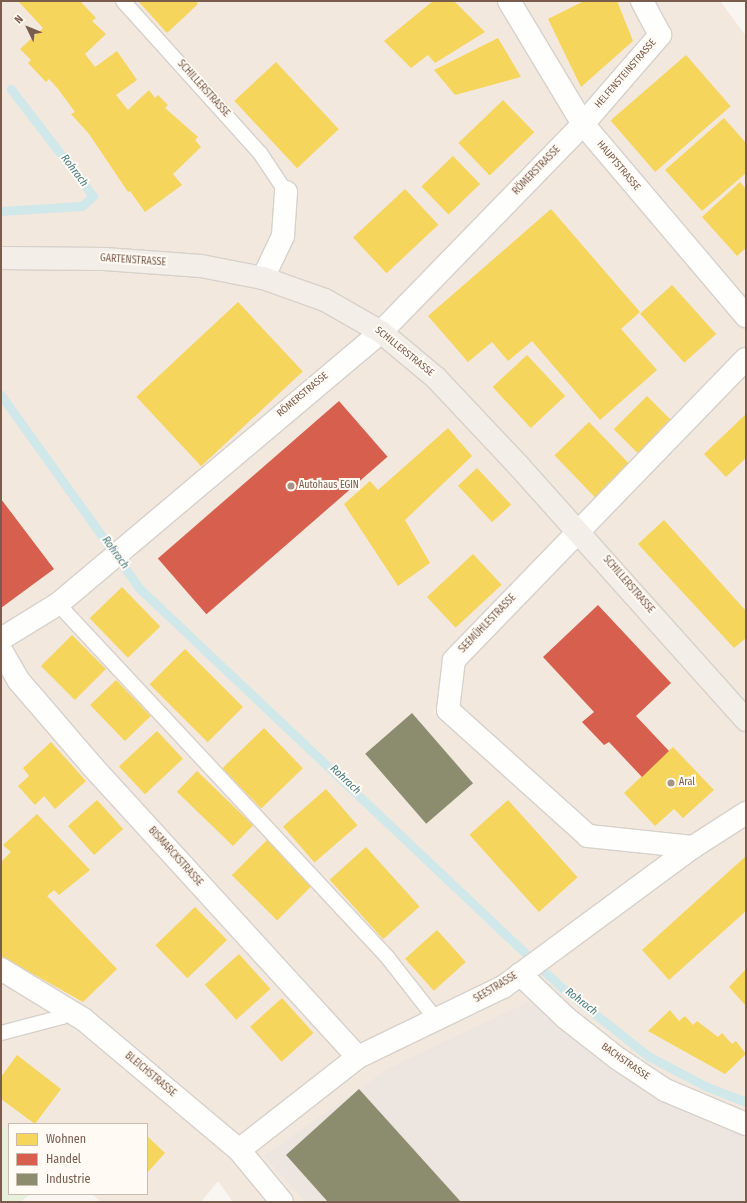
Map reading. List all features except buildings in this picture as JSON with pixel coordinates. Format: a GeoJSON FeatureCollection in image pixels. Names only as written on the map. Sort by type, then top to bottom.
{"type":"FeatureCollection","features":[{"type":"Feature","properties":{"kind":"main road","name":"GARTENSTRASSE"},"geometry":{"type":"LineString","coordinates":[[1,258],[105,259],[201,266],[263,278]]}},
{"type":"Feature","properties":{"kind":"main road","name":"SCHILLERSTRASSE"},"geometry":{"type":"LineString","coordinates":[[263,278],[325,300],[380,332],[436,378],[579,530],[746,720]]}},
{"type":"Feature","properties":{"kind":"street","name":"HAUPTSTRASSE"},"geometry":{"type":"LineString","coordinates":[[509,1],[583,124],[746,316]]}},
{"type":"Feature","properties":{"kind":"street","name":"HELFENSTEINSTRASSE"},"geometry":{"type":"LineString","coordinates":[[583,124],[660,35],[642,1]]}},
{"type":"Feature","properties":{"kind":"street","name":"RÖMERSTRASSE"},"geometry":{"type":"LineString","coordinates":[[1,639],[58,604],[128,543],[380,332],[583,124]]}},
{"type":"Feature","properties":{"kind":"street","name":"SCHILLERSTRASSE"},"geometry":{"type":"LineString","coordinates":[[263,278],[283,236],[286,192]]}},
{"type":"Feature","properties":{"kind":"street","name":"SEEMÜHLESTRASSE"},"geometry":{"type":"LineString","coordinates":[[693,847],[588,836],[448,710],[454,660],[746,360]]}},
{"type":"Feature","properties":{"kind":"street","name":"BISMARCKSTRASSE"},"geometry":{"type":"LineString","coordinates":[[1,650],[18,681],[86,760],[358,1057]]}},
{"type":"Feature","properties":{"kind":"street","name":"SEESTRASSE"},"geometry":{"type":"LineString","coordinates":[[239,1150],[358,1057],[435,1018],[472,1003],[524,972],[693,847],[746,813]]}},
{"type":"Feature","properties":{"kind":"street","name":"BLEICHSTRASSE"},"geometry":{"type":"LineString","coordinates":[[1,969],[68,1010],[239,1150],[282,1202]]}},
{"type":"Feature","properties":{"kind":"street","name":"BACHSTRASSE"},"geometry":{"type":"LineString","coordinates":[[524,972],[566,1018],[617,1058],[665,1090],[746,1124]]}},
{"type":"Feature","properties":{"kind":"lane","name":"SCHILLERSTRASSE"},"geometry":{"type":"LineString","coordinates":[[123,1],[260,152],[286,192]]}},
{"type":"Feature","properties":{"kind":"lane"},"geometry":{"type":"LineString","coordinates":[[58,604],[388,958],[435,1018]]}},
{"type":"Feature","properties":{"kind":"lane"},"geometry":{"type":"LineString","coordinates":[[1,1033],[62,1017],[68,1010]]}},
{"type":"Feature","properties":{"kind":"shaded area"},"geometry":{"type":"Polygon","coordinates":[[[1,1],[720,1],[746,36],[746,1202],[233,1202],[218,1181],[201,1202],[101,1202],[93,1195],[148,1195],[148,1123],[8,1123],[8,1129],[1,1124],[1,1]]]}},
{"type":"Feature","properties":{"kind":"shaded area"},"geometry":{"type":"Polygon","coordinates":[[[533,1000],[619,1071],[674,1107],[746,1135],[746,1202],[306,1202],[264,1156],[391,1067],[533,1000]]]}},
{"type":"Feature","properties":{"kind":"green space"},"geometry":{"type":"Polygon","coordinates":[[[1,1124],[8,1129],[8,1195],[29,1195],[20,1202],[1,1202],[1,1124]]]}},
{"type":"Feature","properties":{"kind":"waterway","name":"Rohrach"},"geometry":{"type":"LineString","coordinates":[[1,211],[82,206],[93,196],[11,89]]}},
{"type":"Feature","properties":{"kind":"waterway","name":"Rohrach"},"geometry":{"type":"LineString","coordinates":[[1,395],[139,588],[560,986],[648,1056],[705,1086],[746,1102]]}},
{"type":"Feature","properties":{"kind":"place","name":"Autohaus EGIN"},"geometry":{"type":"Point","coordinates":[291,486]}},
{"type":"Feature","properties":{"kind":"place","name":"Aral"},"geometry":{"type":"Point","coordinates":[671,783]}}]}
